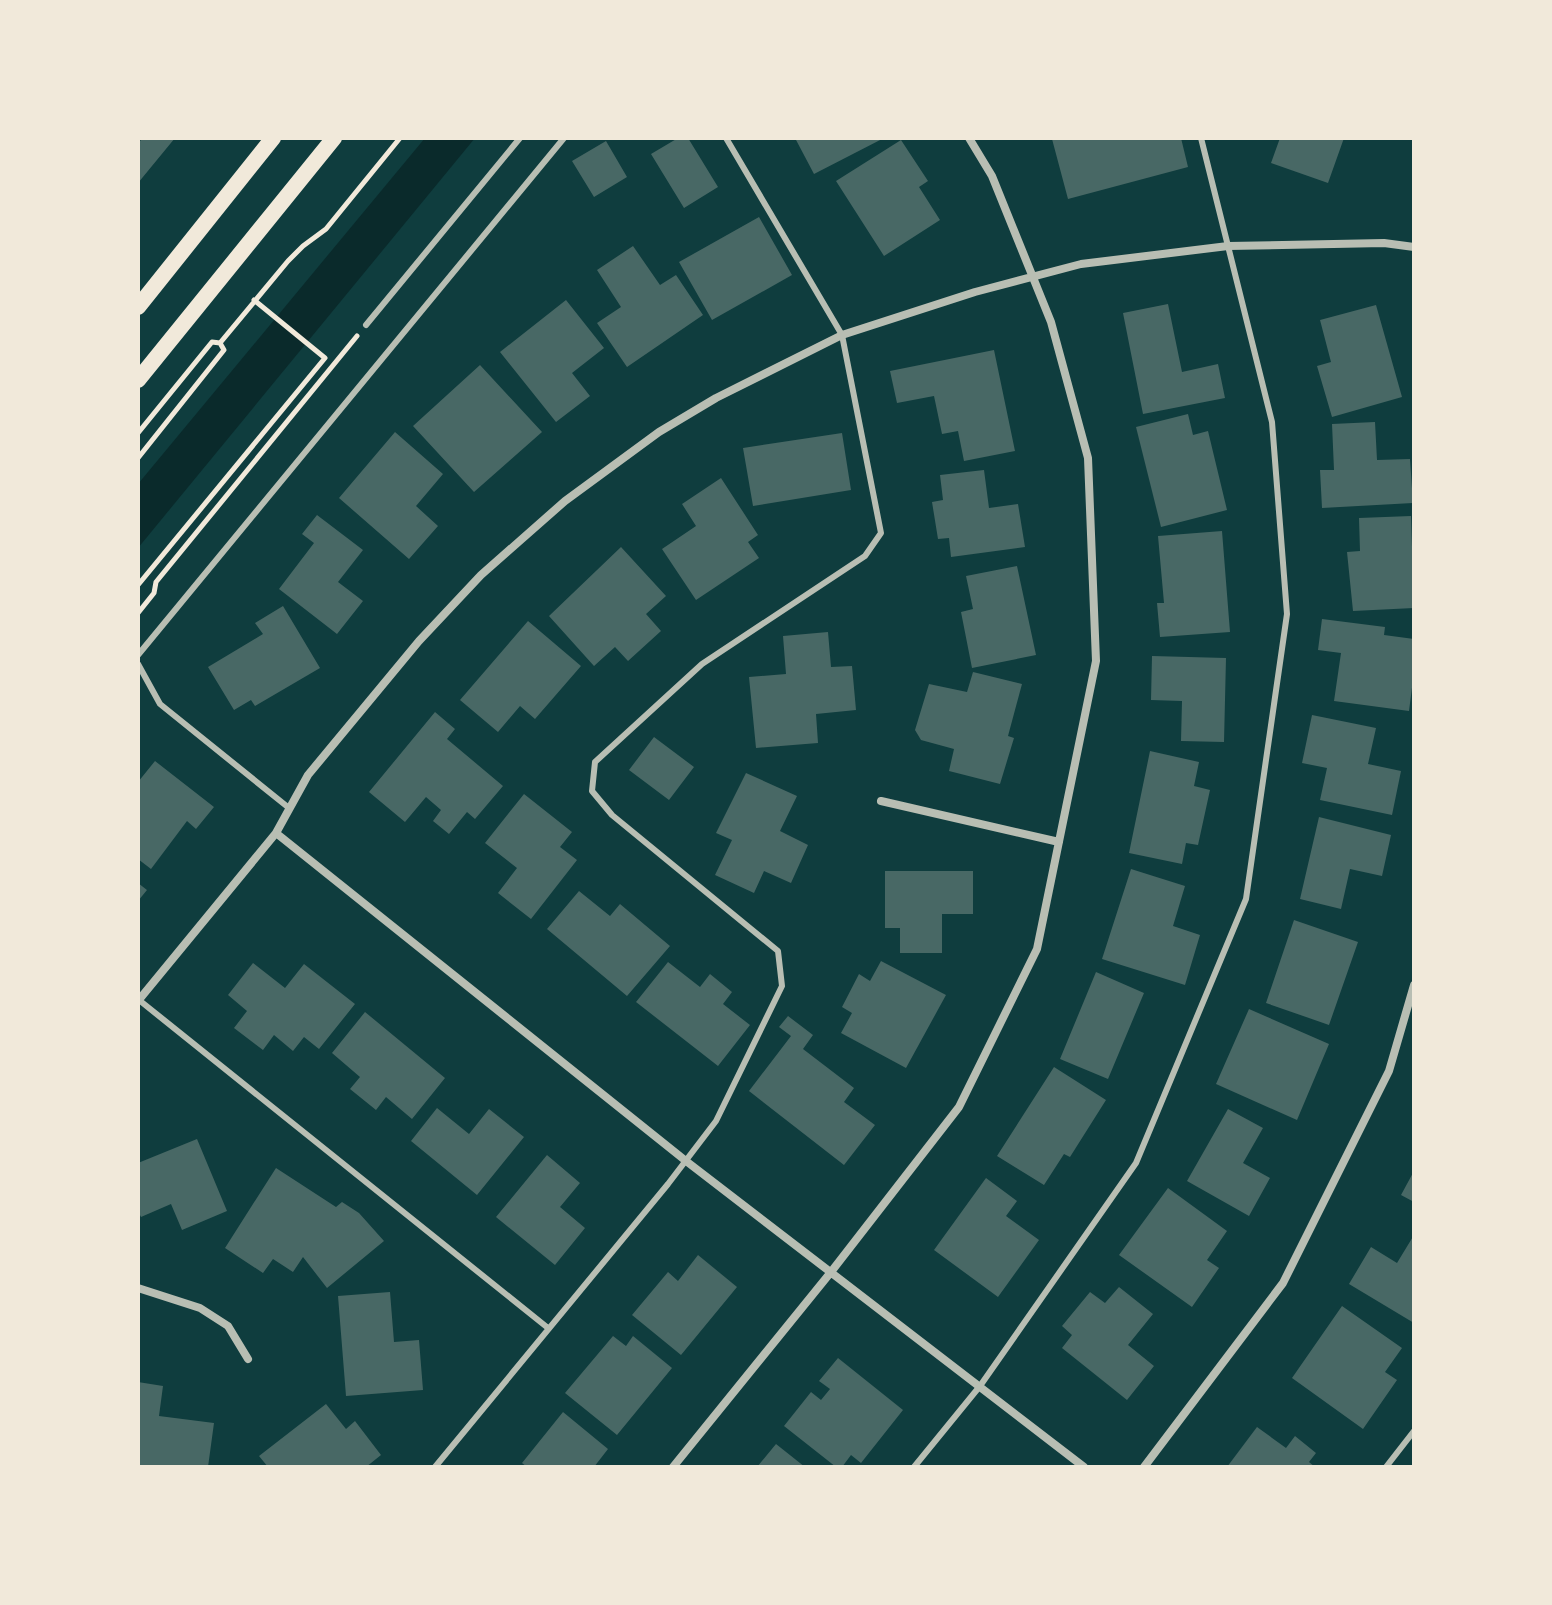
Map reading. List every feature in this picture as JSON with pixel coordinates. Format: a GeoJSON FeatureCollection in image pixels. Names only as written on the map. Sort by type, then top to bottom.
{"type":"FeatureCollection","features":[{"type":"Feature","properties":{"kind":"main road"},"geometry":{"type":"LineString","coordinates":[[138,307],[273,138]]}},
{"type":"Feature","properties":{"kind":"main road"},"geometry":{"type":"LineString","coordinates":[[138,380],[334,138]]}},
{"type":"Feature","properties":{"kind":"street"},"geometry":{"type":"LineString","coordinates":[[673,1467],[831,1272],[959,1107],[1037,949],[1096,661],[1088,458],[1051,322],[992,176],[969,138]]}},
{"type":"Feature","properties":{"kind":"street"},"geometry":{"type":"LineString","coordinates":[[138,1000],[276,833],[308,775],[419,641],[481,575],[565,501],[659,432],[716,398],[842,335],[975,292],[1081,264],[1228,246],[1384,243],[1414,247]]}},
{"type":"Feature","properties":{"kind":"street"},"geometry":{"type":"LineString","coordinates":[[881,801],[1059,842]]}},
{"type":"Feature","properties":{"kind":"street"},"geometry":{"type":"LineString","coordinates":[[276,833],[686,1161],[1084,1467]]}},
{"type":"Feature","properties":{"kind":"street"},"geometry":{"type":"LineString","coordinates":[[1144,1467],[1283,1283],[1389,1071],[1414,985]]}},
{"type":"Feature","properties":{"kind":"street"},"geometry":{"type":"LineString","coordinates":[[138,1288],[200,1308],[228,1326],[248,1359]]}},
{"type":"Feature","properties":{"kind":"lane"},"geometry":{"type":"LineString","coordinates":[[366,325],[520,138]]}},
{"type":"Feature","properties":{"kind":"lane"},"geometry":{"type":"LineString","coordinates":[[138,655],[564,138]]}},
{"type":"Feature","properties":{"kind":"lane"},"geometry":{"type":"LineString","coordinates":[[435,1467],[716,1121],[782,986],[778,951],[612,815],[592,791],[595,762],[702,664],[865,556],[881,533],[842,335],[726,138]]}},
{"type":"Feature","properties":{"kind":"lane"},"geometry":{"type":"LineString","coordinates":[[914,1467],[980,1386],[1136,1163],[1246,899],[1287,614],[1272,422],[1201,138]]}},
{"type":"Feature","properties":{"kind":"lane"},"geometry":{"type":"LineString","coordinates":[[138,664],[160,704],[289,808]]}},
{"type":"Feature","properties":{"kind":"lane"},"geometry":{"type":"LineString","coordinates":[[138,1000],[548,1328]]}},
{"type":"Feature","properties":{"kind":"lane"},"geometry":{"type":"LineString","coordinates":[[1386,1467],[1414,1431]]}},
{"type":"Feature","properties":{"kind":"path"},"geometry":{"type":"LineString","coordinates":[[220,343],[303,246],[326,229],[400,138]]}},
{"type":"Feature","properties":{"kind":"path"},"geometry":{"type":"LineString","coordinates":[[138,585],[325,358],[254,300]]}},
{"type":"Feature","properties":{"kind":"path"},"geometry":{"type":"LineString","coordinates":[[138,613],[154,593],[156,582],[366,325]]}},
{"type":"Feature","properties":{"kind":"path"},"geometry":{"type":"LineString","coordinates":[[138,433],[212,342],[220,343]]}},
{"type":"Feature","properties":{"kind":"path"},"geometry":{"type":"LineString","coordinates":[[138,458],[224,350],[220,343]]}},
{"type":"Feature","properties":{"kind":"water"},"geometry":{"type":"Polygon","coordinates":[[[425,138],[475,138],[138,548],[138,484],[425,138]]]}},
{"type":"Feature","properties":{"kind":"building"},"geometry":{"type":"Polygon","coordinates":[[[143,138],[175,138],[138,183],[138,143],[143,138]]]}},
{"type":"Feature","properties":{"kind":"building"},"geometry":{"type":"Polygon","coordinates":[[[678,138],[688,138],[718,187],[684,208],[651,154],[678,138]]]}},
{"type":"Feature","properties":{"kind":"building"},"geometry":{"type":"Polygon","coordinates":[[[795,138],[884,138],[814,174],[795,138]]]}},
{"type":"Feature","properties":{"kind":"building"},"geometry":{"type":"Polygon","coordinates":[[[1054,138],[1181,138],[1188,167],[1068,199],[1054,138]]]}},
{"type":"Feature","properties":{"kind":"building"},"geometry":{"type":"Polygon","coordinates":[[[1280,138],[1344,138],[1328,183],[1271,163],[1280,138]]]}},
{"type":"Feature","properties":{"kind":"building"},"geometry":{"type":"Polygon","coordinates":[[[901,140],[928,181],[919,187],[940,220],[884,256],[836,181],[901,140]]]}},
{"type":"Feature","properties":{"kind":"building"},"geometry":{"type":"Polygon","coordinates":[[[606,141],[627,177],[594,197],[572,161],[606,141]]]}},
{"type":"Feature","properties":{"kind":"building"},"geometry":{"type":"Polygon","coordinates":[[[759,217],[792,275],[712,320],[679,262],[759,217]]]}},
{"type":"Feature","properties":{"kind":"building"},"geometry":{"type":"Polygon","coordinates":[[[633,246],[660,285],[676,275],[703,315],[627,367],[597,323],[621,307],[597,270],[633,246]]]}},
{"type":"Feature","properties":{"kind":"building"},"geometry":{"type":"Polygon","coordinates":[[[566,300],[604,348],[572,373],[590,396],[556,422],[500,352],[566,300]]]}},
{"type":"Feature","properties":{"kind":"building"},"geometry":{"type":"Polygon","coordinates":[[[1168,304],[1182,372],[1218,364],[1225,398],[1143,414],[1123,313],[1168,304]]]}},
{"type":"Feature","properties":{"kind":"building"},"geometry":{"type":"Polygon","coordinates":[[[1376,305],[1402,397],[1332,417],[1317,366],[1331,362],[1320,320],[1376,305]]]}},
{"type":"Feature","properties":{"kind":"building"},"geometry":{"type":"Polygon","coordinates":[[[994,350],[1015,451],[964,461],[958,431],[942,434],[934,396],[897,403],[890,371],[994,350]]]}},
{"type":"Feature","properties":{"kind":"building"},"geometry":{"type":"Polygon","coordinates":[[[480,365],[542,432],[474,492],[413,426],[480,365]]]}},
{"type":"Feature","properties":{"kind":"building"},"geometry":{"type":"Polygon","coordinates":[[[1188,414],[1193,435],[1208,431],[1227,510],[1161,527],[1136,427],[1188,414]]]}},
{"type":"Feature","properties":{"kind":"building"},"geometry":{"type":"Polygon","coordinates":[[[1375,422],[1377,460],[1410,459],[1413,503],[1322,508],[1320,470],[1334,470],[1332,424],[1375,422]]]}},
{"type":"Feature","properties":{"kind":"building"},"geometry":{"type":"Polygon","coordinates":[[[395,432],[443,474],[416,506],[438,526],[409,559],[339,498],[395,432]]]}},
{"type":"Feature","properties":{"kind":"building"},"geometry":{"type":"Polygon","coordinates":[[[842,433],[851,490],[753,506],[743,448],[842,433]]]}},
{"type":"Feature","properties":{"kind":"building"},"geometry":{"type":"Polygon","coordinates":[[[984,470],[989,508],[1018,504],[1025,547],[951,557],[949,538],[938,539],[932,502],[943,500],[940,475],[984,470]]]}},
{"type":"Feature","properties":{"kind":"building"},"geometry":{"type":"Polygon","coordinates":[[[721,478],[758,535],[748,542],[759,558],[696,600],[662,549],[696,526],[682,504],[721,478]]]}},
{"type":"Feature","properties":{"kind":"building"},"geometry":{"type":"Polygon","coordinates":[[[317,515],[363,550],[338,582],[363,601],[337,634],[279,589],[314,543],[302,534],[317,515]]]}},
{"type":"Feature","properties":{"kind":"building"},"geometry":{"type":"Polygon","coordinates":[[[1411,516],[1414,608],[1353,611],[1347,552],[1360,551],[1359,518],[1411,516]]]}},
{"type":"Feature","properties":{"kind":"building"},"geometry":{"type":"Polygon","coordinates":[[[1222,531],[1230,632],[1160,637],[1157,603],[1164,603],[1158,536],[1222,531]]]}},
{"type":"Feature","properties":{"kind":"building"},"geometry":{"type":"Polygon","coordinates":[[[621,547],[666,596],[646,614],[661,631],[628,661],[615,647],[594,666],[549,616],[621,547]]]}},
{"type":"Feature","properties":{"kind":"building"},"geometry":{"type":"Polygon","coordinates":[[[1017,566],[1036,655],[972,668],[961,612],[973,609],[966,576],[1017,566]]]}},
{"type":"Feature","properties":{"kind":"building"},"geometry":{"type":"Polygon","coordinates":[[[283,606],[320,668],[255,706],[251,700],[234,710],[208,667],[263,634],[255,623],[283,606]]]}},
{"type":"Feature","properties":{"kind":"building"},"geometry":{"type":"Polygon","coordinates":[[[1322,619],[1385,627],[1384,635],[1414,639],[1409,711],[1334,701],[1341,653],[1318,650],[1322,619]]]}},
{"type":"Feature","properties":{"kind":"building"},"geometry":{"type":"Polygon","coordinates":[[[528,621],[581,666],[535,719],[520,706],[498,732],[460,700],[528,621]]]}},
{"type":"Feature","properties":{"kind":"building"},"geometry":{"type":"Polygon","coordinates":[[[828,632],[831,667],[852,666],[856,710],[816,714],[818,743],[756,748],[749,677],[786,674],[783,636],[828,632]]]}},
{"type":"Feature","properties":{"kind":"building"},"geometry":{"type":"Polygon","coordinates":[[[1152,656],[1226,658],[1224,742],[1181,741],[1182,701],[1151,700],[1152,656]]]}},
{"type":"Feature","properties":{"kind":"building"},"geometry":{"type":"Polygon","coordinates":[[[973,672],[1022,684],[1008,736],[1014,738],[1000,784],[949,771],[954,749],[921,740],[915,730],[929,684],[967,692],[973,672]]]}},
{"type":"Feature","properties":{"kind":"building"},"geometry":{"type":"Polygon","coordinates":[[[435,712],[455,729],[447,739],[503,786],[475,819],[467,812],[449,834],[433,821],[441,810],[426,797],[405,822],[369,792],[435,712]]]}},
{"type":"Feature","properties":{"kind":"building"},"geometry":{"type":"Polygon","coordinates":[[[1312,715],[1376,728],[1368,764],[1401,771],[1392,815],[1320,800],[1327,768],[1302,763],[1312,715]]]}},
{"type":"Feature","properties":{"kind":"building"},"geometry":{"type":"Polygon","coordinates":[[[654,737],[694,767],[669,800],[629,770],[654,737]]]}},
{"type":"Feature","properties":{"kind":"building"},"geometry":{"type":"Polygon","coordinates":[[[1150,751],[1199,762],[1194,786],[1210,790],[1198,845],[1186,843],[1182,864],[1129,853],[1150,751]]]}},
{"type":"Feature","properties":{"kind":"building"},"geometry":{"type":"Polygon","coordinates":[[[155,761],[214,807],[196,829],[187,821],[151,869],[138,859],[138,782],[155,761]]]}},
{"type":"Feature","properties":{"kind":"building"},"geometry":{"type":"Polygon","coordinates":[[[746,773],[797,796],[780,831],[808,845],[791,883],[764,871],[754,893],[715,875],[732,840],[716,833],[746,773]]]}},
{"type":"Feature","properties":{"kind":"building"},"geometry":{"type":"Polygon","coordinates":[[[524,794],[572,832],[560,847],[577,860],[531,919],[498,893],[517,868],[485,843],[524,794]]]}},
{"type":"Feature","properties":{"kind":"building"},"geometry":{"type":"Polygon","coordinates":[[[1319,817],[1391,835],[1382,876],[1350,869],[1341,909],[1300,899],[1319,817]]]}},
{"type":"Feature","properties":{"kind":"building"},"geometry":{"type":"Polygon","coordinates":[[[1131,869],[1185,886],[1173,926],[1200,935],[1185,985],[1102,959],[1131,869]]]}},
{"type":"Feature","properties":{"kind":"building"},"geometry":{"type":"Polygon","coordinates":[[[885,871],[973,871],[973,914],[942,914],[942,953],[900,953],[900,928],[885,928],[885,871]]]}},
{"type":"Feature","properties":{"kind":"building"},"geometry":{"type":"Polygon","coordinates":[[[138,883],[147,890],[138,901],[138,883]]]}},
{"type":"Feature","properties":{"kind":"building"},"geometry":{"type":"Polygon","coordinates":[[[579,891],[610,916],[620,904],[670,946],[627,996],[547,929],[579,891]]]}},
{"type":"Feature","properties":{"kind":"building"},"geometry":{"type":"Polygon","coordinates":[[[1294,920],[1358,942],[1329,1025],[1266,1003],[1294,920]]]}},
{"type":"Feature","properties":{"kind":"building"},"geometry":{"type":"Polygon","coordinates":[[[881,961],[946,995],[906,1068],[841,1033],[852,1013],[842,1007],[859,974],[870,981],[881,961]]]}},
{"type":"Feature","properties":{"kind":"building"},"geometry":{"type":"Polygon","coordinates":[[[668,962],[700,987],[710,974],[732,992],[723,1004],[750,1025],[718,1066],[636,1002],[668,962]]]}},
{"type":"Feature","properties":{"kind":"building"},"geometry":{"type":"Polygon","coordinates":[[[253,963],[285,988],[304,964],[355,1004],[319,1049],[304,1037],[293,1051],[274,1035],[263,1050],[234,1028],[247,1011],[228,995],[253,963]]]}},
{"type":"Feature","properties":{"kind":"building"},"geometry":{"type":"Polygon","coordinates":[[[1096,972],[1144,993],[1108,1079],[1060,1059],[1096,972]]]}},
{"type":"Feature","properties":{"kind":"building"},"geometry":{"type":"Polygon","coordinates":[[[1249,1009],[1329,1044],[1297,1120],[1216,1084],[1249,1009]]]}},
{"type":"Feature","properties":{"kind":"building"},"geometry":{"type":"Polygon","coordinates":[[[365,1012],[445,1078],[412,1119],[386,1097],[376,1110],[350,1089],[360,1077],[332,1053],[365,1012]]]}},
{"type":"Feature","properties":{"kind":"building"},"geometry":{"type":"Polygon","coordinates":[[[788,1016],[813,1035],[803,1049],[854,1088],[844,1102],[875,1125],[844,1165],[749,1091],[791,1036],[779,1027],[788,1016]]]}},
{"type":"Feature","properties":{"kind":"building"},"geometry":{"type":"Polygon","coordinates":[[[1054,1067],[1106,1100],[1070,1157],[1064,1154],[1044,1185],[997,1156],[1054,1067]]]}},
{"type":"Feature","properties":{"kind":"building"},"geometry":{"type":"Polygon","coordinates":[[[437,1108],[469,1134],[489,1109],[524,1137],[477,1195],[411,1141],[437,1108]]]}},
{"type":"Feature","properties":{"kind":"building"},"geometry":{"type":"Polygon","coordinates":[[[1228,1109],[1263,1128],[1243,1163],[1270,1178],[1249,1216],[1187,1181],[1228,1109]]]}},
{"type":"Feature","properties":{"kind":"building"},"geometry":{"type":"Polygon","coordinates":[[[197,1139],[227,1211],[182,1230],[171,1204],[141,1217],[138,1211],[138,1163],[197,1139]]]}},
{"type":"Feature","properties":{"kind":"building"},"geometry":{"type":"Polygon","coordinates":[[[547,1155],[580,1183],[560,1207],[585,1228],[555,1265],[496,1217],[547,1155]]]}},
{"type":"Feature","properties":{"kind":"building"},"geometry":{"type":"Polygon","coordinates":[[[276,1168],[336,1207],[342,1202],[359,1213],[384,1241],[327,1288],[303,1257],[293,1272],[273,1259],[263,1273],[225,1248],[276,1168]]]}},
{"type":"Feature","properties":{"kind":"building"},"geometry":{"type":"Polygon","coordinates":[[[1414,1171],[1414,1202],[1401,1195],[1414,1171]]]}},
{"type":"Feature","properties":{"kind":"building"},"geometry":{"type":"Polygon","coordinates":[[[986,1178],[1017,1201],[1006,1216],[1039,1240],[998,1297],[934,1250],[986,1178]]]}},
{"type":"Feature","properties":{"kind":"building"},"geometry":{"type":"Polygon","coordinates":[[[1168,1188],[1227,1231],[1207,1260],[1219,1268],[1192,1307],[1119,1255],[1168,1188]]]}},
{"type":"Feature","properties":{"kind":"building"},"geometry":{"type":"Polygon","coordinates":[[[1414,1235],[1414,1323],[1349,1284],[1371,1247],[1397,1263],[1414,1235]]]}},
{"type":"Feature","properties":{"kind":"building"},"geometry":{"type":"Polygon","coordinates":[[[698,1255],[737,1287],[681,1355],[632,1315],[668,1272],[678,1281],[698,1255]]]}},
{"type":"Feature","properties":{"kind":"building"},"geometry":{"type":"Polygon","coordinates":[[[1119,1287],[1153,1314],[1128,1345],[1154,1366],[1127,1400],[1062,1348],[1072,1335],[1062,1326],[1090,1292],[1105,1303],[1119,1287]]]}},
{"type":"Feature","properties":{"kind":"building"},"geometry":{"type":"Polygon","coordinates":[[[390,1292],[394,1342],[419,1340],[423,1390],[346,1396],[338,1296],[390,1292]]]}},
{"type":"Feature","properties":{"kind":"building"},"geometry":{"type":"Polygon","coordinates":[[[1342,1306],[1402,1348],[1385,1372],[1397,1380],[1363,1429],[1292,1378],[1342,1306]]]}},
{"type":"Feature","properties":{"kind":"building"},"geometry":{"type":"Polygon","coordinates":[[[613,1336],[626,1346],[633,1336],[672,1368],[617,1435],[565,1393],[613,1336]]]}},
{"type":"Feature","properties":{"kind":"building"},"geometry":{"type":"Polygon","coordinates":[[[838,1358],[903,1410],[861,1463],[851,1455],[842,1467],[836,1467],[784,1426],[811,1392],[821,1400],[830,1389],[819,1381],[838,1358]]]}},
{"type":"Feature","properties":{"kind":"building"},"geometry":{"type":"Polygon","coordinates":[[[138,1382],[163,1386],[159,1416],[214,1423],[208,1467],[138,1467],[138,1382]]]}},
{"type":"Feature","properties":{"kind":"building"},"geometry":{"type":"Polygon","coordinates":[[[326,1404],[346,1429],[355,1421],[381,1455],[366,1467],[268,1467],[259,1456],[326,1404]]]}},
{"type":"Feature","properties":{"kind":"building"},"geometry":{"type":"Polygon","coordinates":[[[563,1412],[608,1449],[594,1467],[527,1467],[522,1463],[563,1412]]]}},
{"type":"Feature","properties":{"kind":"building"},"geometry":{"type":"Polygon","coordinates":[[[1257,1427],[1286,1448],[1295,1436],[1316,1453],[1309,1462],[1315,1467],[1227,1467],[1257,1427]]]}},
{"type":"Feature","properties":{"kind":"building"},"geometry":{"type":"Polygon","coordinates":[[[776,1444],[805,1467],[757,1467],[776,1444]]]}}]}
